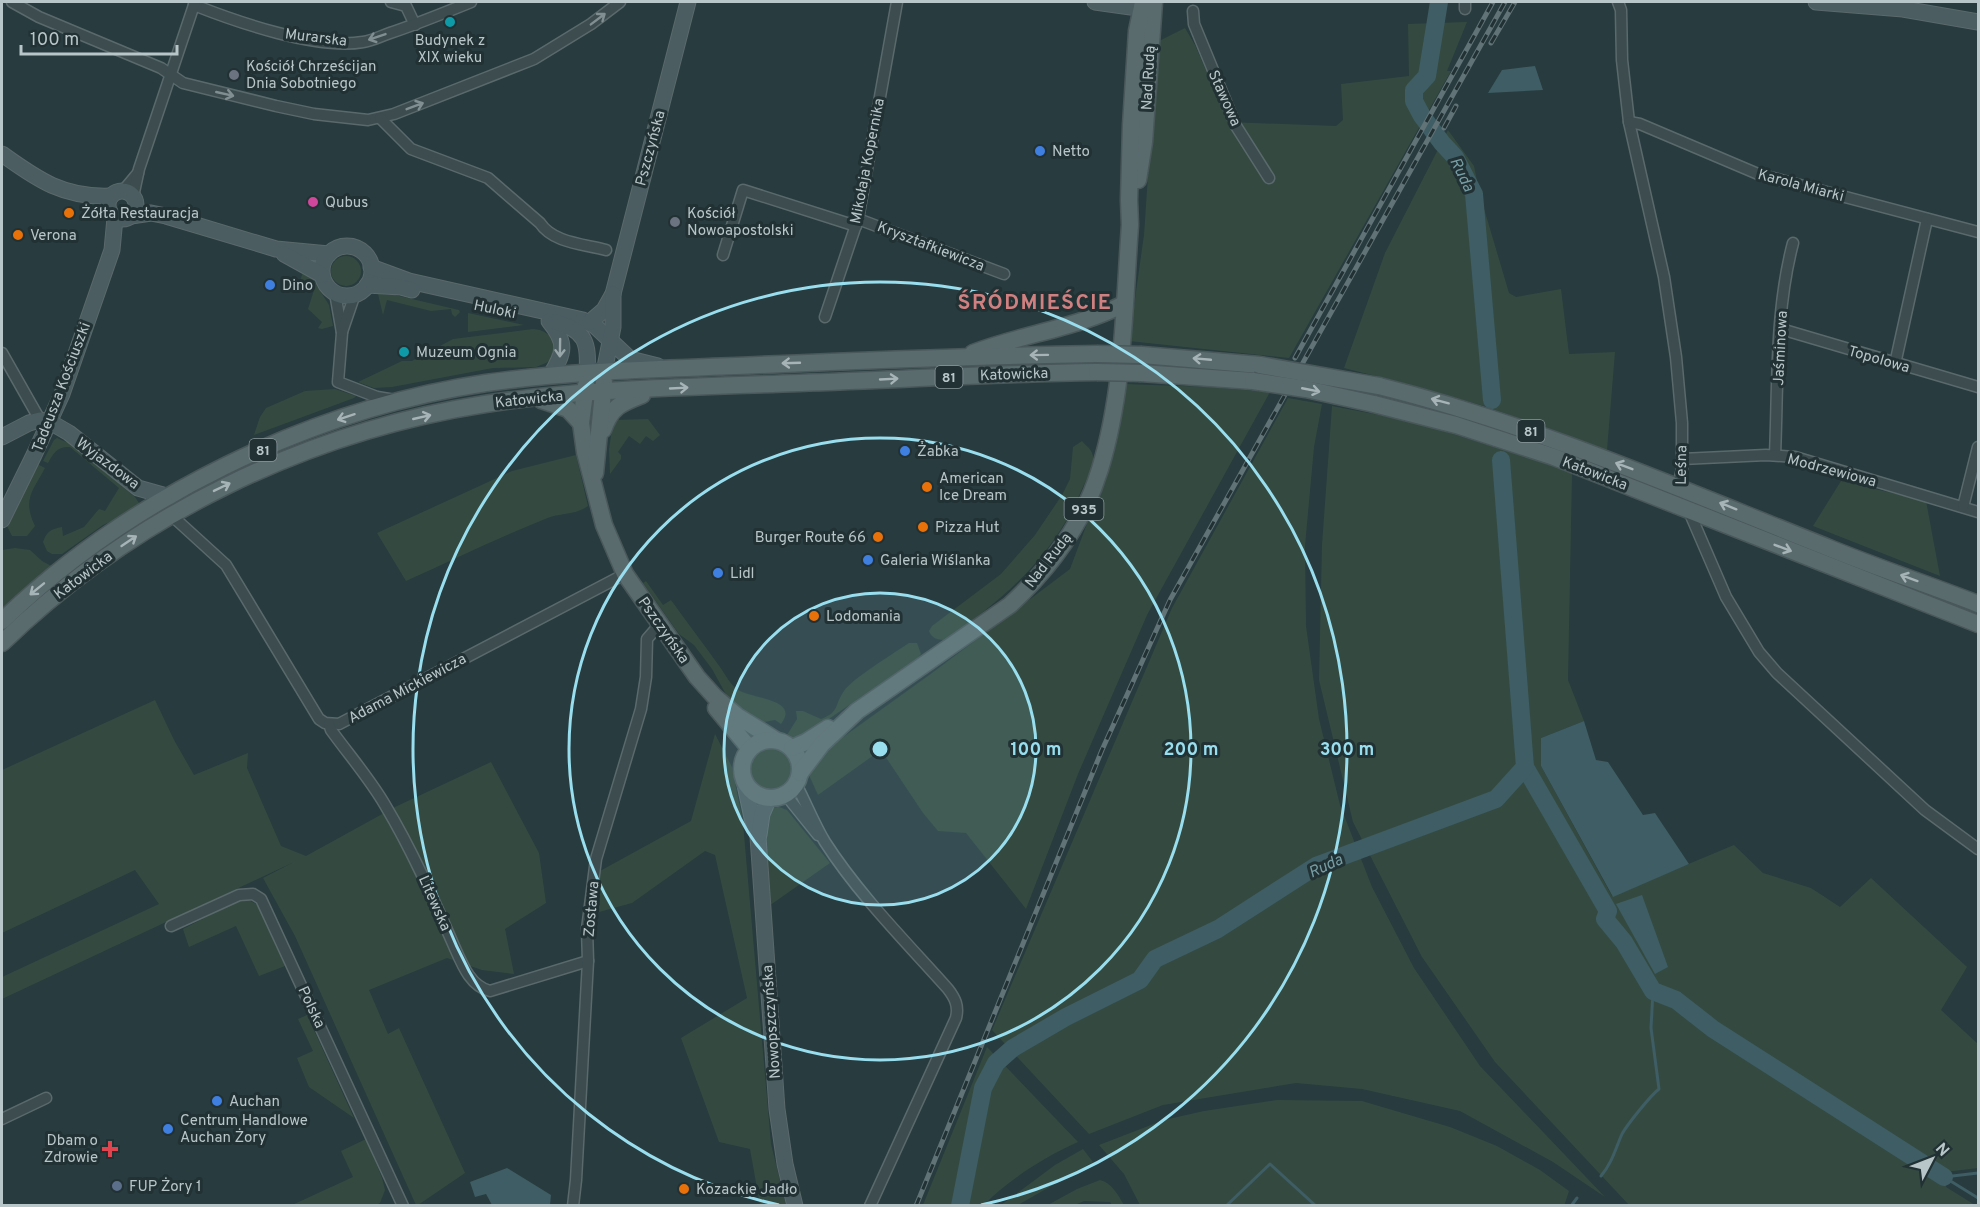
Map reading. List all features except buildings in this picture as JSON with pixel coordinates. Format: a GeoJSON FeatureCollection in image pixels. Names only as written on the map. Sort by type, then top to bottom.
{"type":"FeatureCollection","features":[{"type":"Feature","properties":{"kind":"main road","name":"Nad Rudą"},"geometry":{"type":"LineString","coordinates":[[787,787],[822,744],[857,711],[1010,604],[1030,586],[1062,546],[1087,502],[1100,471],[1116,398],[1130,225],[1144,142],[1148,6]]}},
{"type":"Feature","properties":{"kind":"main road"},"geometry":{"type":"LineString","coordinates":[[961,357],[997,343],[1098,316],[1124,304]]}},
{"type":"Feature","properties":{"kind":"main road","name":"Katowicka"},"geometry":{"type":"LineString","coordinates":[[2,621],[75,559],[170,497],[280,442],[344,418],[402,401],[485,383],[550,375],[670,368],[1097,354],[1184,357],[1260,365],[1379,386],[1481,413],[1978,604]]}},
{"type":"Feature","properties":{"kind":"main road","name":"Pszczyńska"},"geometry":{"type":"LineString","coordinates":[[594,482],[603,392],[596,372]]}},
{"type":"Feature","properties":{"kind":"main road","name":"Pszczyńska"},"geometry":{"type":"LineString","coordinates":[[596,372],[584,393],[581,423],[585,452],[604,525],[625,574],[697,677],[715,697],[737,716],[774,739]]}},
{"type":"Feature","properties":{"kind":"main road","name":"Katowicka"},"geometry":{"type":"LineString","coordinates":[[2,643],[42,606],[86,571],[171,514],[240,478],[288,459],[366,432],[441,412],[531,398],[584,393],[1097,372],[1253,381],[1306,389],[1456,425],[1554,457],[1978,624]]}},
{"type":"Feature","properties":{"kind":"main road"},"geometry":{"type":"LineString","coordinates":[[598,442],[606,420],[615,408],[625,401],[656,389]]}},
{"type":"Feature","properties":{"kind":"main road"},"geometry":{"type":"LineString","coordinates":[[531,398],[563,406],[581,423]]}},
{"type":"Feature","properties":{"kind":"main road","name":"Pszczyńska"},"geometry":{"type":"LineString","coordinates":[[697,677],[709,701],[750,749]]}},
{"type":"Feature","properties":{"kind":"main road","name":"Nad Rudą"},"geometry":{"type":"LineString","coordinates":[[792,748],[857,711]]}},
{"type":"Feature","properties":{"kind":"main road"},"geometry":{"type":"LineString","coordinates":[[744,780],[754,792],[787,787],[798,758],[792,748],[774,739],[762,741],[750,749]]}},
{"type":"Feature","properties":{"kind":"main road","name":"935"},"geometry":{"type":"LineString","coordinates":[[744,780],[741,771],[742,764],[750,749]]}},
{"type":"Feature","properties":{"kind":"street"},"geometry":{"type":"LineString","coordinates":[[12,2],[160,68],[183,83],[198,88],[276,106],[368,120],[425,102],[534,59],[591,24],[620,2]]}},
{"type":"Feature","properties":{"kind":"street"},"geometry":{"type":"LineString","coordinates":[[391,2],[407,4],[415,25]]}},
{"type":"Feature","properties":{"kind":"street","name":"Murarska"},"geometry":{"type":"LineString","coordinates":[[194,3],[260,28],[305,39],[363,42],[415,25],[471,2]]}},
{"type":"Feature","properties":{"kind":"street","name":"Pszczyńska"},"geometry":{"type":"LineString","coordinates":[[596,372],[610,340],[614,313],[613,294],[688,2]]}},
{"type":"Feature","properties":{"kind":"street","name":"Mikołaja Kopernika"},"geometry":{"type":"LineString","coordinates":[[825,316],[857,222],[897,2]]}},
{"type":"Feature","properties":{"kind":"street"},"geometry":{"type":"LineString","coordinates":[[1095,2],[1148,6]]}},
{"type":"Feature","properties":{"kind":"street"},"geometry":{"type":"LineString","coordinates":[[1816,2],[1903,9],[1978,22]]}},
{"type":"Feature","properties":{"kind":"street"},"geometry":{"type":"LineString","coordinates":[[123,206],[138,173],[194,3]]}},
{"type":"Feature","properties":{"kind":"street","name":"Leśna"},"geometry":{"type":"LineString","coordinates":[[1619,3],[1629,122],[1671,313],[1680,399],[1682,459],[1678,487],[1726,597],[1759,652],[1777,673],[1925,810],[1978,849]]}},
{"type":"Feature","properties":{"kind":"street","name":"Stawowa"},"geometry":{"type":"LineString","coordinates":[[1193,11],[1194,24],[1236,126],[1269,178]]}},
{"type":"Feature","properties":{"kind":"street"},"geometry":{"type":"LineString","coordinates":[[380,118],[411,149],[488,178],[540,223],[545,231],[560,238],[606,250]]}},
{"type":"Feature","properties":{"kind":"street","name":"Karola Miarki"},"geometry":{"type":"LineString","coordinates":[[1629,122],[1640,124],[1758,174],[1978,232]]}},
{"type":"Feature","properties":{"kind":"street"},"geometry":{"type":"LineString","coordinates":[[2,154],[39,181],[65,191],[166,216],[276,249],[329,254]]}},
{"type":"Feature","properties":{"kind":"street","name":"Krysztafkiewicza"},"geometry":{"type":"LineString","coordinates":[[723,255],[743,190],[857,222],[1004,274]]}},
{"type":"Feature","properties":{"kind":"street","name":"Tadeusza Kościuszki"},"geometry":{"type":"LineString","coordinates":[[2,520],[45,421],[62,394],[112,250],[123,206]]}},
{"type":"Feature","properties":{"kind":"street"},"geometry":{"type":"LineString","coordinates":[[1895,364],[1927,219]]}},
{"type":"Feature","properties":{"kind":"street","name":"Jaśminowa"},"geometry":{"type":"LineString","coordinates":[[1775,455],[1780,329],[1785,283],[1793,243]]}},
{"type":"Feature","properties":{"kind":"street"},"geometry":{"type":"LineString","coordinates":[[342,333],[361,290],[371,277],[371,267],[366,256],[356,248],[341,247],[329,254],[323,266],[322,275],[325,283],[335,293],[343,296],[361,290]]}},
{"type":"Feature","properties":{"kind":"street"},"geometry":{"type":"LineString","coordinates":[[276,249],[322,275]]}},
{"type":"Feature","properties":{"kind":"street","name":"Huloki"},"geometry":{"type":"LineString","coordinates":[[371,267],[409,281],[590,322],[630,359],[670,368]]}},
{"type":"Feature","properties":{"kind":"street","name":"Huloki"},"geometry":{"type":"LineString","coordinates":[[361,290],[400,287],[572,327],[579,332],[596,372]]}},
{"type":"Feature","properties":{"kind":"street"},"geometry":{"type":"LineString","coordinates":[[335,293],[342,333],[338,382],[377,397],[402,401]]}},
{"type":"Feature","properties":{"kind":"street","name":"Pszczyńska"},"geometry":{"type":"LineString","coordinates":[[590,322],[603,310],[613,294]]}},
{"type":"Feature","properties":{"kind":"street"},"geometry":{"type":"LineString","coordinates":[[549,321],[559,333],[563,345],[560,358],[550,375]]}},
{"type":"Feature","properties":{"kind":"street","name":"Topolowa"},"geometry":{"type":"LineString","coordinates":[[1780,329],[1978,387]]}},
{"type":"Feature","properties":{"kind":"street"},"geometry":{"type":"LineString","coordinates":[[2,352],[45,421],[29,423],[2,437]]}},
{"type":"Feature","properties":{"kind":"street","name":"Wyjazdowa"},"geometry":{"type":"LineString","coordinates":[[45,421],[69,433],[138,488],[170,497]]}},
{"type":"Feature","properties":{"kind":"street"},"geometry":{"type":"LineString","coordinates":[[1963,507],[1978,447]]}},
{"type":"Feature","properties":{"kind":"street","name":"Modrzewiowa"},"geometry":{"type":"LineString","coordinates":[[1682,459],[1775,455],[1795,458],[1978,512]]}},
{"type":"Feature","properties":{"kind":"street","name":"Adama Mickiewicza"},"geometry":{"type":"LineString","coordinates":[[171,514],[226,565],[319,719],[329,723],[339,724],[625,574]]}},
{"type":"Feature","properties":{"kind":"street","name":"Zostawa"},"geometry":{"type":"LineString","coordinates":[[573,1206],[588,961],[587,929],[596,859],[641,710],[646,677],[647,639],[660,624]]}},
{"type":"Feature","properties":{"kind":"street","name":"Litewska"},"geometry":{"type":"LineString","coordinates":[[329,723],[331,730],[384,802],[415,857],[464,968],[476,984],[490,991],[588,961]]}},
{"type":"Feature","properties":{"kind":"street","name":"Nowopszczyńska"},"geometry":{"type":"LineString","coordinates":[[744,780],[758,837],[777,1109],[785,1164],[795,1206]]}},
{"type":"Feature","properties":{"kind":"street"},"geometry":{"type":"LineString","coordinates":[[787,787],[810,828],[825,841],[869,898],[948,988],[957,1006],[956,1018],[870,1206]]}},
{"type":"Feature","properties":{"kind":"street","name":"Nowopszczyńska"},"geometry":{"type":"LineString","coordinates":[[758,837],[763,809],[787,787]]}},
{"type":"Feature","properties":{"kind":"street","name":"Polska"},"geometry":{"type":"LineString","coordinates":[[171,926],[239,895],[253,894],[261,899],[399,1204]]}},
{"type":"Feature","properties":{"kind":"street"},"geometry":{"type":"LineString","coordinates":[[2,1119],[46,1098]]}},
{"type":"Feature","properties":{"kind":"green space"},"geometry":{"type":"Polygon","coordinates":[[[1467,22],[1447,71],[1451,71],[1289,358],[1129,341],[1144,235],[1157,42],[1185,28],[1195,45],[1228,122],[1336,126],[1343,120],[1341,84],[1409,76],[1408,24],[1467,22]]]}},
{"type":"Feature","properties":{"kind":"green space"},"geometry":{"type":"Polygon","coordinates":[[[1448,130],[1474,166],[1480,195],[1509,293],[1516,297],[1561,289],[1569,354],[1615,352],[1607,450],[1484,406],[1344,368],[1385,253],[1448,130]]]}},
{"type":"Feature","properties":{"kind":"green space"},"geometry":{"type":"Polygon","coordinates":[[[346,256],[357,260],[361,271],[357,282],[346,286],[335,282],[331,271],[335,260],[346,256]]]}},
{"type":"Feature","properties":{"kind":"green space"},"geometry":{"type":"Polygon","coordinates":[[[303,272],[312,278],[329,305],[333,326],[318,328],[322,322],[308,309],[314,290],[306,289],[300,281],[303,272]]]}},
{"type":"Feature","properties":{"kind":"green space"},"geometry":{"type":"Polygon","coordinates":[[[378,294],[395,295],[459,310],[460,312],[455,317],[451,309],[431,311],[387,300],[383,315],[378,294]]]}},
{"type":"Feature","properties":{"kind":"green space"},"geometry":{"type":"Polygon","coordinates":[[[468,313],[524,325],[468,332],[468,313]]]}},
{"type":"Feature","properties":{"kind":"green space"},"geometry":{"type":"Polygon","coordinates":[[[533,329],[546,333],[555,344],[551,359],[536,367],[493,368],[392,387],[374,388],[358,382],[402,361],[412,361],[453,339],[533,329]]]}},
{"type":"Feature","properties":{"kind":"green space"},"geometry":{"type":"Polygon","coordinates":[[[1125,384],[1270,392],[1147,615],[1078,774],[1026,909],[966,833],[938,831],[923,813],[881,750],[818,795],[808,773],[832,745],[1070,569],[1091,513],[1098,501],[1125,384]]]}},
{"type":"Feature","properties":{"kind":"green space"},"geometry":{"type":"Polygon","coordinates":[[[335,389],[356,396],[254,435],[260,417],[266,408],[305,391],[335,389]]]}},
{"type":"Feature","properties":{"kind":"green space"},"geometry":{"type":"Polygon","coordinates":[[[1288,398],[1322,404],[1314,447],[1305,546],[1306,626],[1319,719],[1340,805],[1372,887],[1414,968],[1480,1066],[1605,1197],[1553,1162],[1460,1111],[1362,1089],[1296,1083],[1163,1105],[1089,1134],[992,1030],[1172,608],[1288,398]]]}},
{"type":"Feature","properties":{"kind":"green space"},"geometry":{"type":"Polygon","coordinates":[[[1332,406],[1411,421],[1556,466],[1572,474],[1568,680],[1584,721],[1541,738],[1541,766],[1612,896],[1734,845],[1763,873],[1811,888],[1840,907],[1871,878],[1967,967],[1941,1010],[1978,1044],[1978,1168],[1945,1172],[1946,1187],[1975,1205],[1629,1205],[1495,1062],[1422,957],[1353,822],[1319,680],[1322,545],[1332,406]]]}},
{"type":"Feature","properties":{"kind":"green space"},"geometry":{"type":"Polygon","coordinates":[[[648,419],[660,435],[653,441],[646,436],[640,444],[629,436],[618,452],[621,459],[610,474],[609,449],[615,420],[648,419]]]}},
{"type":"Feature","properties":{"kind":"green space"},"geometry":{"type":"Polygon","coordinates":[[[57,438],[68,441],[135,497],[139,503],[136,510],[103,525],[62,554],[52,554],[47,551],[43,542],[48,533],[62,527],[63,536],[84,527],[99,509],[105,511],[119,488],[70,447],[56,451],[48,463],[43,461],[57,438]]]}},
{"type":"Feature","properties":{"kind":"green space"},"geometry":{"type":"Polygon","coordinates":[[[1082,441],[1093,455],[1091,470],[1070,514],[1042,556],[1007,592],[946,640],[938,639],[930,634],[932,626],[1001,574],[1035,535],[1070,479],[1073,447],[1082,441]]]}},
{"type":"Feature","properties":{"kind":"green space"},"geometry":{"type":"Polygon","coordinates":[[[576,455],[588,506],[578,511],[545,519],[406,581],[377,533],[512,471],[576,455]]]}},
{"type":"Feature","properties":{"kind":"green space"},"geometry":{"type":"Polygon","coordinates":[[[37,464],[45,468],[33,489],[29,502],[35,526],[27,536],[12,536],[6,524],[37,464]]]}},
{"type":"Feature","properties":{"kind":"green space"},"geometry":{"type":"Polygon","coordinates":[[[1841,481],[1926,501],[1940,576],[1813,526],[1841,481]]]}},
{"type":"Feature","properties":{"kind":"green space"},"geometry":{"type":"Polygon","coordinates":[[[15,548],[30,550],[42,561],[55,568],[2,615],[2,550],[15,548]]]}},
{"type":"Feature","properties":{"kind":"green space"},"geometry":{"type":"Polygon","coordinates":[[[646,581],[663,605],[671,600],[734,687],[771,700],[784,709],[785,715],[781,724],[775,720],[759,723],[728,698],[712,669],[694,645],[679,634],[643,583],[646,581]]]}},
{"type":"Feature","properties":{"kind":"green space"},"geometry":{"type":"Polygon","coordinates":[[[909,643],[917,643],[921,654],[918,658],[801,738],[789,739],[787,735],[797,719],[796,711],[803,711],[821,719],[831,714],[848,686],[909,643]]]}},
{"type":"Feature","properties":{"kind":"green space"},"geometry":{"type":"Polygon","coordinates":[[[155,700],[194,775],[248,753],[247,768],[281,846],[306,856],[395,807],[491,762],[539,853],[546,903],[505,929],[514,974],[482,970],[447,958],[369,990],[388,1034],[399,1028],[465,1173],[418,1205],[416,1205],[295,936],[263,878],[294,862],[2,999],[2,977],[159,904],[135,870],[2,933],[2,770],[155,700]]]}},
{"type":"Feature","properties":{"kind":"green space"},"geometry":{"type":"Polygon","coordinates":[[[715,734],[732,767],[743,823],[771,1144],[786,1205],[760,1205],[750,1149],[719,1142],[681,1038],[747,998],[715,855],[705,851],[632,903],[599,912],[598,879],[600,871],[691,821],[715,734]]]}},
{"type":"Feature","properties":{"kind":"green space"},"geometry":{"type":"Polygon","coordinates":[[[771,747],[787,753],[793,769],[787,785],[771,791],[755,785],[749,769],[755,753],[771,747]]]}},
{"type":"Feature","properties":{"kind":"green space"},"geometry":{"type":"Polygon","coordinates":[[[779,807],[787,810],[830,863],[769,906],[765,844],[766,821],[770,811],[779,807]]]}},
{"type":"Feature","properties":{"kind":"green space"},"geometry":{"type":"Polygon","coordinates":[[[240,900],[249,900],[258,905],[285,966],[259,976],[236,926],[189,947],[183,929],[240,900]]]}},
{"type":"Feature","properties":{"kind":"green space"},"geometry":{"type":"Polygon","coordinates":[[[307,1015],[354,1118],[309,1087],[297,1058],[313,1051],[298,1019],[307,1015]]]}},
{"type":"Feature","properties":{"kind":"green space"},"geometry":{"type":"Polygon","coordinates":[[[987,1047],[1078,1142],[1028,1169],[984,1205],[923,1205],[987,1047]]]}},
{"type":"Feature","properties":{"kind":"green space"},"geometry":{"type":"Polygon","coordinates":[[[1277,1100],[1362,1101],[1450,1127],[1497,1146],[1540,1170],[1569,1191],[1564,1206],[1140,1205],[1124,1174],[1099,1145],[1164,1120],[1204,1111],[1277,1100]]]}},
{"type":"Feature","properties":{"kind":"green space"},"geometry":{"type":"Polygon","coordinates":[[[366,1139],[385,1190],[380,1203],[374,1206],[292,1205],[353,1177],[341,1151],[366,1139]]]}},
{"type":"Feature","properties":{"kind":"green space"},"geometry":{"type":"Polygon","coordinates":[[[1083,1149],[1093,1162],[1018,1205],[1001,1205],[1055,1165],[1083,1149]]]}},
{"type":"Feature","properties":{"kind":"green space"},"geometry":{"type":"Polygon","coordinates":[[[1100,1180],[1117,1193],[1124,1205],[1084,1201],[1075,1205],[1046,1206],[1077,1189],[1100,1180]]]}},
{"type":"Feature","properties":{"kind":"water"},"geometry":{"type":"Polygon","coordinates":[[[1535,66],[1543,90],[1488,93],[1502,70],[1535,66]]]}},
{"type":"Feature","properties":{"kind":"water"},"geometry":{"type":"Polygon","coordinates":[[[1584,721],[1596,760],[1608,762],[1643,815],[1655,813],[1689,864],[1613,897],[1541,766],[1541,738],[1584,721]]]}},
{"type":"Feature","properties":{"kind":"water"},"geometry":{"type":"Polygon","coordinates":[[[1642,895],[1668,967],[1655,974],[1616,904],[1642,895]]]}},
{"type":"Feature","properties":{"kind":"water"},"geometry":{"type":"Polygon","coordinates":[[[507,1168],[551,1195],[550,1205],[492,1205],[486,1194],[475,1197],[470,1182],[507,1168]]]}},
{"type":"Feature","properties":{"kind":"waterway","name":"Ruda"},"geometry":{"type":"LineString","coordinates":[[1439,2],[1427,76],[1414,90],[1414,101],[1422,116],[1455,157],[1474,194],[1492,400]]}},
{"type":"Feature","properties":{"kind":"waterway","name":"Ruda"},"geometry":{"type":"LineString","coordinates":[[960,1206],[983,1088],[996,1063],[1013,1048],[1066,1017],[1140,980],[1155,959],[1218,929],[1316,866],[1496,799],[1525,767],[1501,460]]}},
{"type":"Feature","properties":{"kind":"waterway"},"geometry":{"type":"LineString","coordinates":[[1525,767],[1608,911],[1605,919],[1624,942],[1653,991],[1676,1000],[1713,1029],[1944,1177]]}},
{"type":"Feature","properties":{"kind":"waterway"},"geometry":{"type":"LineString","coordinates":[[1601,1176],[1611,1161],[1622,1134],[1659,1089],[1651,1028],[1653,991]]}},
{"type":"Feature","properties":{"kind":"waterway"},"geometry":{"type":"LineString","coordinates":[[1226,1206],[1270,1164],[1316,1206]]}},
{"type":"Feature","properties":{"kind":"waterway","name":"Ruda"},"geometry":{"type":"LineString","coordinates":[[1944,1177],[1978,1173]]}},
{"type":"Feature","properties":{"kind":"waterway"},"geometry":{"type":"LineString","coordinates":[[1944,1177],[1978,1198]]}},
{"type":"Feature","properties":{"kind":"waterway"},"geometry":{"type":"LineString","coordinates":[[1571,1206],[1577,1198]]}},
{"type":"Feature","properties":{"kind":"railway"},"geometry":{"type":"LineString","coordinates":[[1295,358],[1493,2]]}},
{"type":"Feature","properties":{"kind":"railway"},"geometry":{"type":"LineString","coordinates":[[916,1206],[1102,750],[1170,600],[1505,2]]}},
{"type":"Feature","properties":{"kind":"railway"},"geometry":{"type":"LineString","coordinates":[[1491,43],[1515,2]]}},
{"type":"Feature","properties":{"kind":"railway"},"geometry":{"type":"LineString","coordinates":[[1444,128],[1456,106]]}},
{"type":"Feature","properties":{"kind":"place","name":"Budynek z XIX wieku"},"geometry":{"type":"Point","coordinates":[450,22]}},
{"type":"Feature","properties":{"kind":"place","name":"Kościół Chrześcijan Dnia Sobotniego"},"geometry":{"type":"Point","coordinates":[234,75]}},
{"type":"Feature","properties":{"kind":"place","name":"Netto"},"geometry":{"type":"Point","coordinates":[1040,151]}},
{"type":"Feature","properties":{"kind":"place","name":"Qubus"},"geometry":{"type":"Point","coordinates":[313,202]}},
{"type":"Feature","properties":{"kind":"place","name":"Żółta Restauracja"},"geometry":{"type":"Point","coordinates":[69,213]}},
{"type":"Feature","properties":{"kind":"place","name":"Kościół Nowoapostolski"},"geometry":{"type":"Point","coordinates":[675,222]}},
{"type":"Feature","properties":{"kind":"place","name":"Verona"},"geometry":{"type":"Point","coordinates":[18,235]}},
{"type":"Feature","properties":{"kind":"place","name":"Dino"},"geometry":{"type":"Point","coordinates":[270,285]}},
{"type":"Feature","properties":{"kind":"place","name":"Muzeum Ognia"},"geometry":{"type":"Point","coordinates":[404,352]}},
{"type":"Feature","properties":{"kind":"place","name":"Żabka"},"geometry":{"type":"Point","coordinates":[905,451]}},
{"type":"Feature","properties":{"kind":"place","name":"American Ice Dream"},"geometry":{"type":"Point","coordinates":[927,487]}},
{"type":"Feature","properties":{"kind":"place","name":"Pizza Hut"},"geometry":{"type":"Point","coordinates":[923,527]}},
{"type":"Feature","properties":{"kind":"place","name":"Burger Route 66"},"geometry":{"type":"Point","coordinates":[878,537]}},
{"type":"Feature","properties":{"kind":"place","name":"Galeria Wiślanka"},"geometry":{"type":"Point","coordinates":[868,560]}},
{"type":"Feature","properties":{"kind":"place","name":"Lidl"},"geometry":{"type":"Point","coordinates":[718,573]}},
{"type":"Feature","properties":{"kind":"place","name":"Lodomania"},"geometry":{"type":"Point","coordinates":[814,616]}},
{"type":"Feature","properties":{"kind":"place","name":"Auchan"},"geometry":{"type":"Point","coordinates":[217,1101]}},
{"type":"Feature","properties":{"kind":"place","name":"Centrum Handlowe Auchan Żory"},"geometry":{"type":"Point","coordinates":[168,1129]}},
{"type":"Feature","properties":{"kind":"place","name":"Dbam o Zdrowie"},"geometry":{"type":"Point","coordinates":[110,1149]}},
{"type":"Feature","properties":{"kind":"place","name":"FUP Żory 1"},"geometry":{"type":"Point","coordinates":[117,1186]}},
{"type":"Feature","properties":{"kind":"place","name":"Kozackie Jadło"},"geometry":{"type":"Point","coordinates":[684,1189]}},
{"type":"Feature","properties":{"kind":"district","name":"ŚRÓDMIEŚCIE"},"geometry":{"type":"Point","coordinates":[1035,302]}}]}
